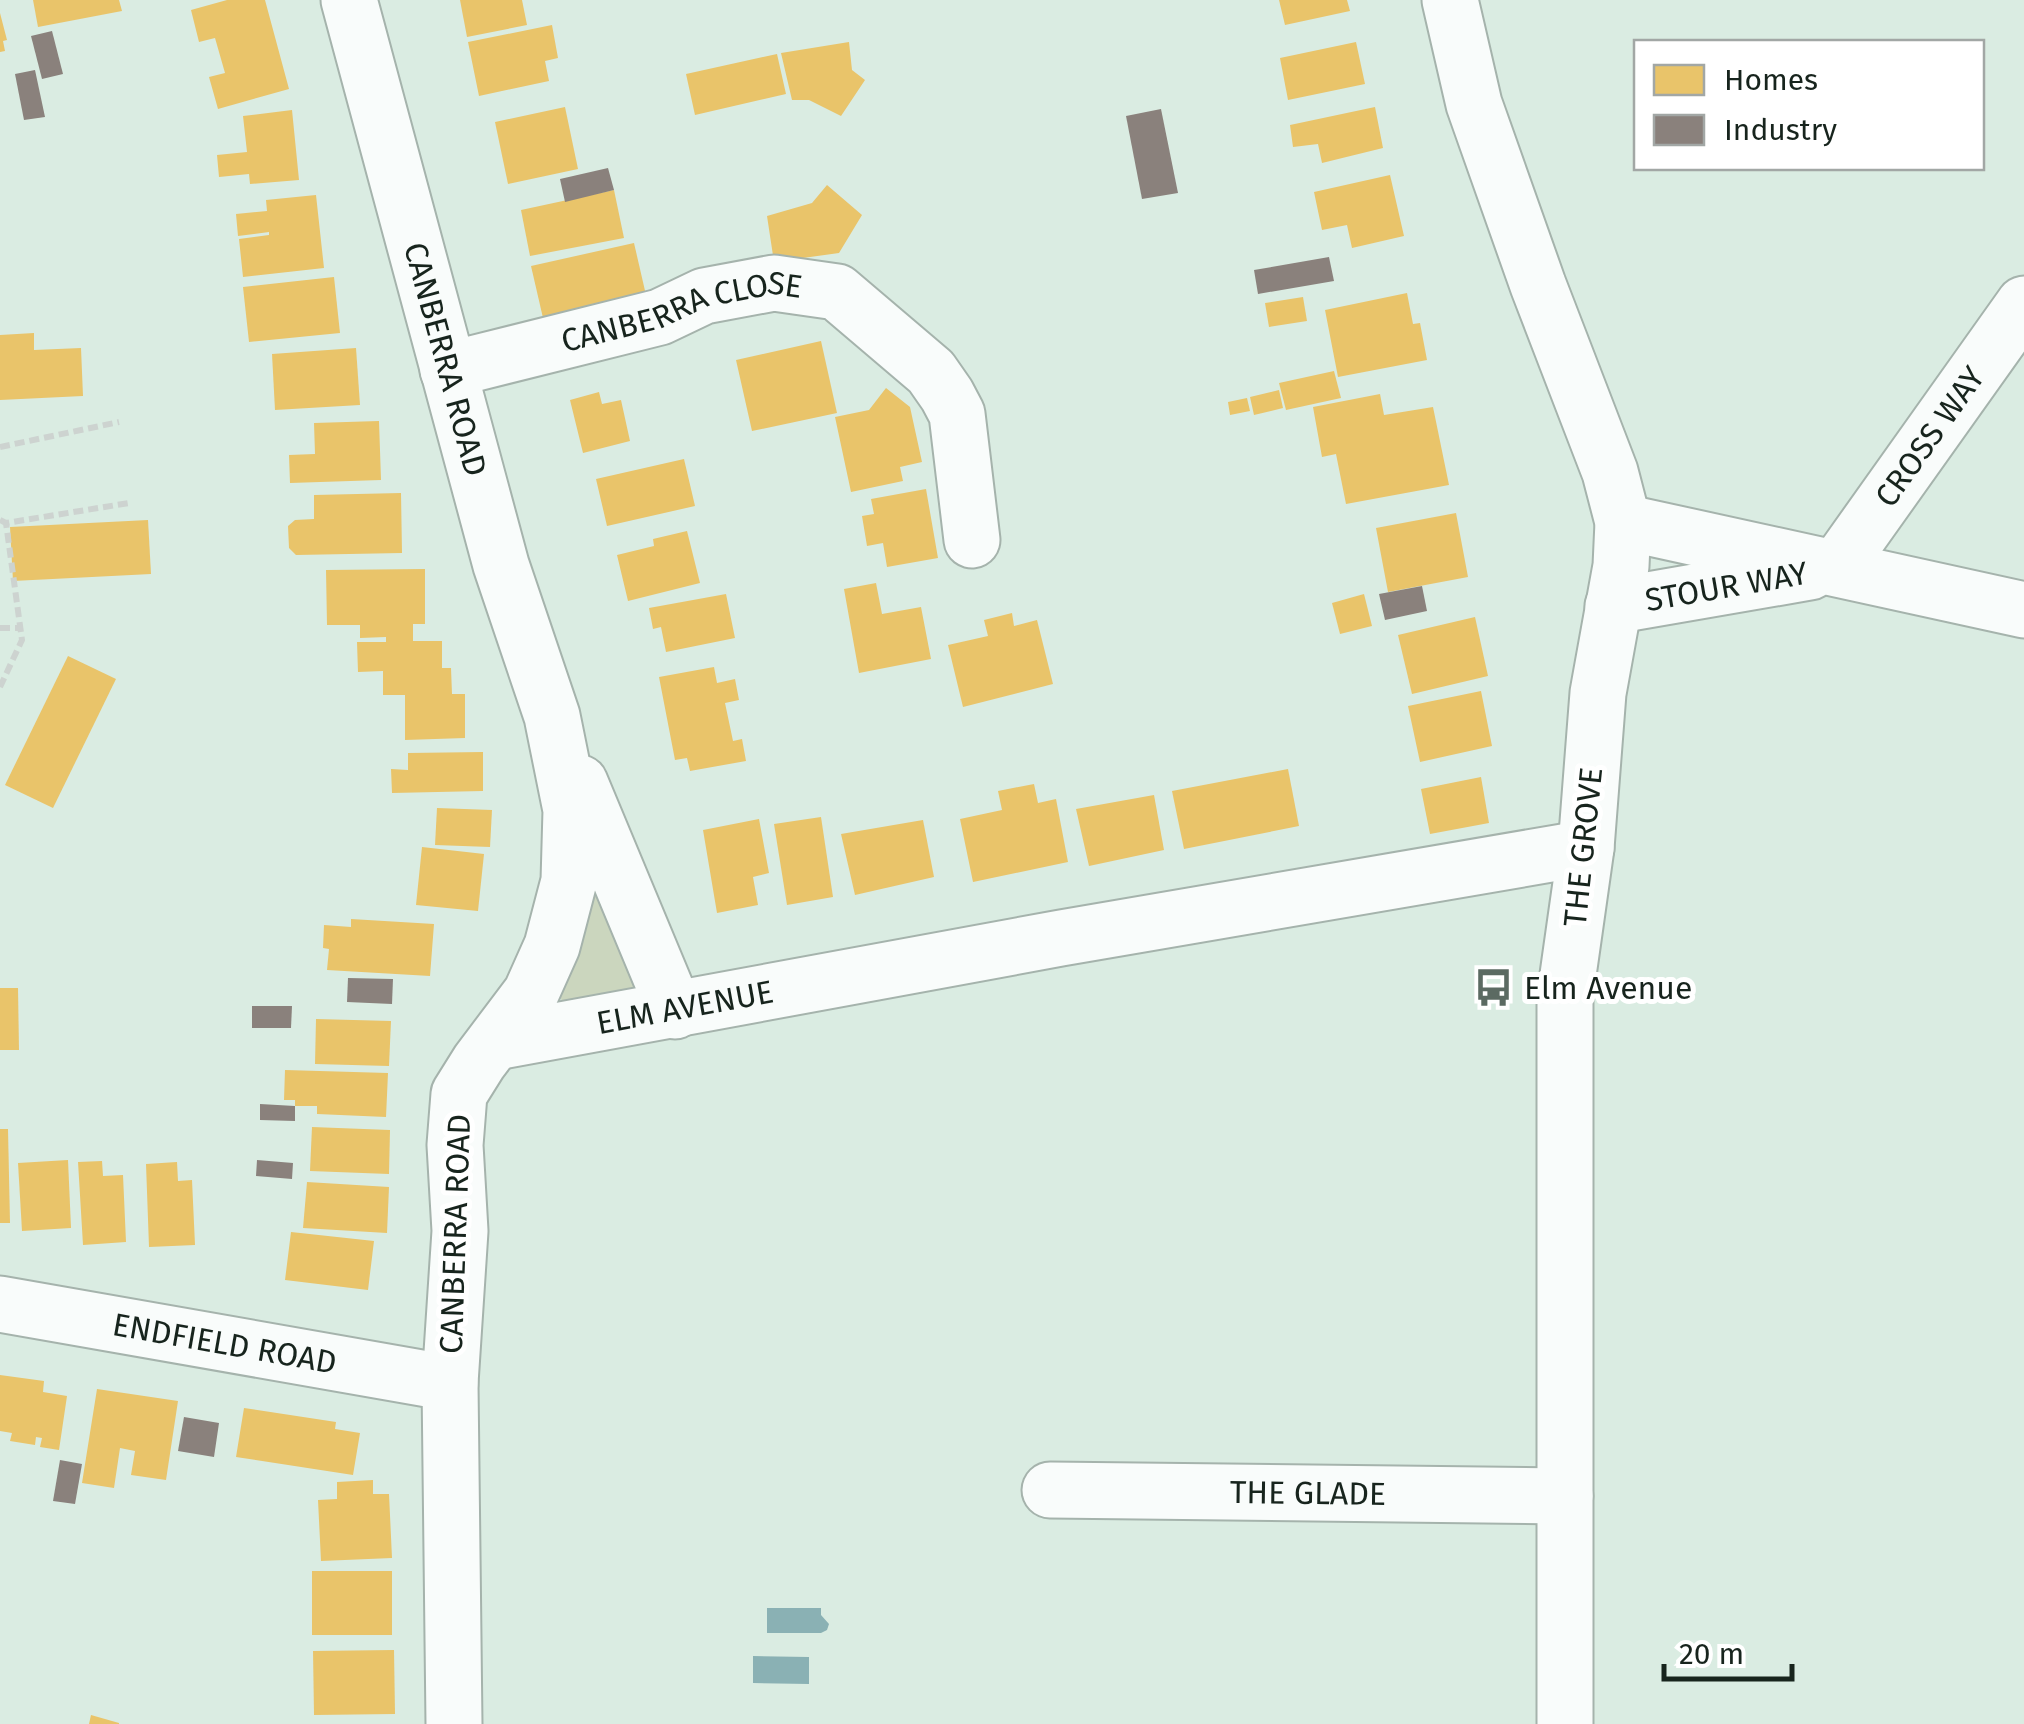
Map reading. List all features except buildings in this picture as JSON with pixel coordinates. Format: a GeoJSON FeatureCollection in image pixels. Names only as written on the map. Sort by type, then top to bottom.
{"type":"FeatureCollection","features":[{"type":"Feature","properties":{"kind":"street","name":"CANBERRA ROAD"},"geometry":{"type":"LineString","coordinates":[[349,0],[501,564],[552,716],[675,1010]]}},
{"type":"Feature","properties":{"kind":"street","name":"THE GROVE"},"geometry":{"type":"LineString","coordinates":[[1450,0],[1474,104],[1610,472],[1623,522],[1621,566],[1598,693],[1586,848],[1565,996],[1565,1724]]}},
{"type":"Feature","properties":{"kind":"street","name":"CANBERRA CLOSE"},"geometry":{"type":"LineString","coordinates":[[448,370],[660,317],[704,296],[774,283],[837,292],[931,372],[957,414],[972,540]]}},
{"type":"Feature","properties":{"kind":"street","name":"CROSS WAY"},"geometry":{"type":"LineString","coordinates":[[1837,568],[2024,304]]}},
{"type":"Feature","properties":{"kind":"street","name":"STOUR WAY"},"geometry":{"type":"LineString","coordinates":[[1623,522],[2024,610]]}},
{"type":"Feature","properties":{"kind":"street","name":"STOUR WAY"},"geometry":{"type":"LineString","coordinates":[[1613,606],[1837,568]]}},
{"type":"Feature","properties":{"kind":"street","name":"CANBERRA ROAD"},"geometry":{"type":"LineString","coordinates":[[454,1724],[450,1384],[460,1231],[455,1145],[460,1094],[478,1062],[532,994],[552,946],[569,880],[571,810],[552,716]]}},
{"type":"Feature","properties":{"kind":"street","name":"ELM AVENUE"},"geometry":{"type":"LineString","coordinates":[[496,1042],[1061,938],[1586,848]]}},
{"type":"Feature","properties":{"kind":"street","name":"ENDFIELD ROAD"},"geometry":{"type":"LineString","coordinates":[[0,1304],[450,1384]]}},
{"type":"Feature","properties":{"kind":"street","name":"THE GLADE"},"geometry":{"type":"LineString","coordinates":[[1050,1490],[1565,1496]]}},
{"type":"Feature","properties":{"kind":"path"},"geometry":{"type":"LineString","coordinates":[[0,448],[120,422]]}},
{"type":"Feature","properties":{"kind":"path"},"geometry":{"type":"LineString","coordinates":[[0,687],[22,640],[3,521],[129,502]]}},
{"type":"Feature","properties":{"kind":"path"},"geometry":{"type":"LineString","coordinates":[[0,628],[20,628]]}},
{"type":"Feature","properties":{"kind":"green space"},"geometry":{"type":"Polygon","coordinates":[[[594,882],[641,989],[564,1007],[560,996],[594,882]]]}},
{"type":"Feature","properties":{"kind":"water"},"geometry":{"type":"Polygon","coordinates":[[[767,1608],[821,1608],[821,1615],[829,1624],[821,1633],[767,1633],[767,1608]]]}},
{"type":"Feature","properties":{"kind":"water"},"geometry":{"type":"Polygon","coordinates":[[[753,1656],[809,1657],[809,1684],[753,1683],[753,1656]]]}},
{"type":"Feature","properties":{"kind":"place","name":"Elm Avenue"},"geometry":{"type":"Point","coordinates":[1494,988]}}]}
